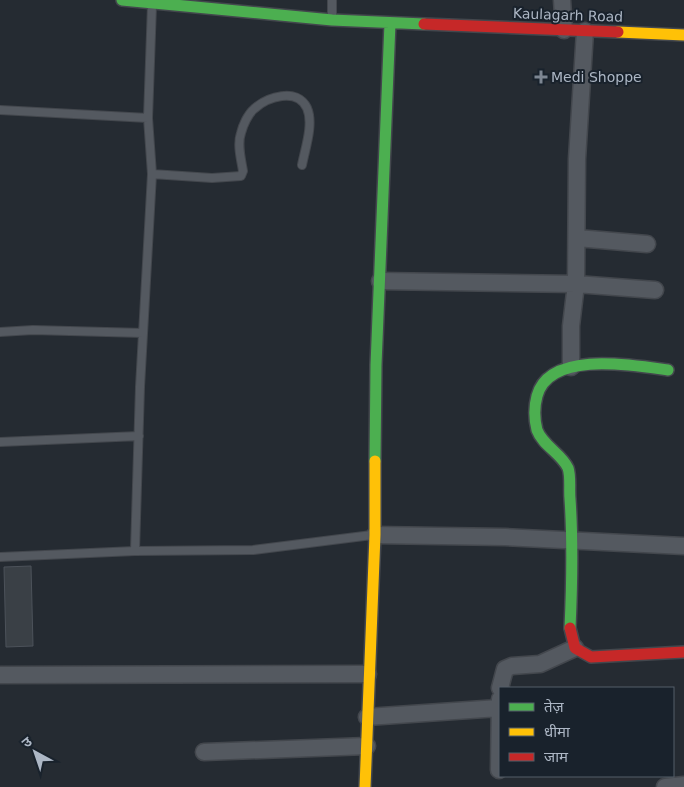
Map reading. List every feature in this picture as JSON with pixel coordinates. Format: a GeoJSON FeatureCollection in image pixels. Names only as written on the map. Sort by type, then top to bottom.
{"type":"FeatureCollection","features":[{"type":"Feature","properties":{"kind":"street","name":"Kaulagarh Road"},"geometry":{"type":"LineString","coordinates":[[122,0],[332,20],[684,35]]}},
{"type":"Feature","properties":{"kind":"street"},"geometry":{"type":"LineString","coordinates":[[562,0],[564,30]]}},
{"type":"Feature","properties":{"kind":"street"},"geometry":{"type":"LineString","coordinates":[[365,787],[375,535],[375,419],[390,23]]}},
{"type":"Feature","properties":{"kind":"street"},"geometry":{"type":"LineString","coordinates":[[571,367],[571,326],[576,284],[577,159],[585,31]]}},
{"type":"Feature","properties":{"kind":"street"},"geometry":{"type":"LineString","coordinates":[[577,238],[647,244]]}},
{"type":"Feature","properties":{"kind":"street"},"geometry":{"type":"LineString","coordinates":[[380,281],[576,284],[655,290]]}},
{"type":"Feature","properties":{"kind":"street"},"geometry":{"type":"LineString","coordinates":[[668,370],[594,362],[571,367],[549,378],[539,388],[535,396],[534,408],[538,433],[563,460],[568,469],[573,540],[570,633],[574,648],[591,657],[684,652]]}},
{"type":"Feature","properties":{"kind":"street"},"geometry":{"type":"LineString","coordinates":[[375,535],[573,540],[684,546]]}},
{"type":"Feature","properties":{"kind":"street"},"geometry":{"type":"LineString","coordinates":[[500,687],[504,669],[512,666],[540,664],[574,648]]}},
{"type":"Feature","properties":{"kind":"street"},"geometry":{"type":"LineString","coordinates":[[0,675],[368,674]]}},
{"type":"Feature","properties":{"kind":"street"},"geometry":{"type":"LineString","coordinates":[[367,716],[499,708],[499,770]]}},
{"type":"Feature","properties":{"kind":"street"},"geometry":{"type":"LineString","coordinates":[[204,752],[367,746]]}},
{"type":"Feature","properties":{"kind":"street"},"geometry":{"type":"LineString","coordinates":[[665,787],[684,785]]}},
{"type":"Feature","properties":{"kind":"lane"},"geometry":{"type":"LineString","coordinates":[[332,0],[332,20]]}},
{"type":"Feature","properties":{"kind":"lane"},"geometry":{"type":"LineString","coordinates":[[136,551],[138,436],[152,174],[148,118],[152,3]]}},
{"type":"Feature","properties":{"kind":"lane"},"geometry":{"type":"LineString","coordinates":[[152,174],[212,178],[241,176],[243,170],[240,134],[246,122],[253,110],[269,99],[285,95],[298,98],[307,108],[309,121],[302,165]]}},
{"type":"Feature","properties":{"kind":"lane"},"geometry":{"type":"LineString","coordinates":[[0,110],[148,118]]}},
{"type":"Feature","properties":{"kind":"lane"},"geometry":{"type":"LineString","coordinates":[[0,332],[33,330],[143,333]]}},
{"type":"Feature","properties":{"kind":"lane"},"geometry":{"type":"LineString","coordinates":[[0,442],[138,436]]}},
{"type":"Feature","properties":{"kind":"lane"},"geometry":{"type":"LineString","coordinates":[[0,557],[136,551],[253,550],[375,535]]}},
{"type":"Feature","properties":{"kind":"building"},"geometry":{"type":"Polygon","coordinates":[[[31,566],[33,646],[6,647],[4,567],[31,566]]]}},
{"type":"Feature","properties":{"kind":"traffic: fast"},"geometry":{"type":"LineString","coordinates":[[122,0],[332,20],[424,24]]}},
{"type":"Feature","properties":{"kind":"traffic: fast"},"geometry":{"type":"LineString","coordinates":[[375,461],[376,365],[390,23]]}},
{"type":"Feature","properties":{"kind":"traffic: fast"},"geometry":{"type":"LineString","coordinates":[[570,628],[572,547],[569,475],[565,463],[543,441],[537,430],[535,421],[537,396],[545,381],[558,372],[574,366],[614,364],[668,370]]}},
{"type":"Feature","properties":{"kind":"traffic: slow"},"geometry":{"type":"LineString","coordinates":[[618,32],[684,35]]}},
{"type":"Feature","properties":{"kind":"traffic: slow"},"geometry":{"type":"LineString","coordinates":[[365,787],[375,535],[375,461]]}},
{"type":"Feature","properties":{"kind":"traffic: jam"},"geometry":{"type":"LineString","coordinates":[[424,24],[618,32]]}},
{"type":"Feature","properties":{"kind":"traffic: jam"},"geometry":{"type":"LineString","coordinates":[[570,628],[575,648],[591,657],[684,652]]}},
{"type":"Feature","properties":{"kind":"place","name":"Medi Shoppe"},"geometry":{"type":"Point","coordinates":[541,77]}}]}
